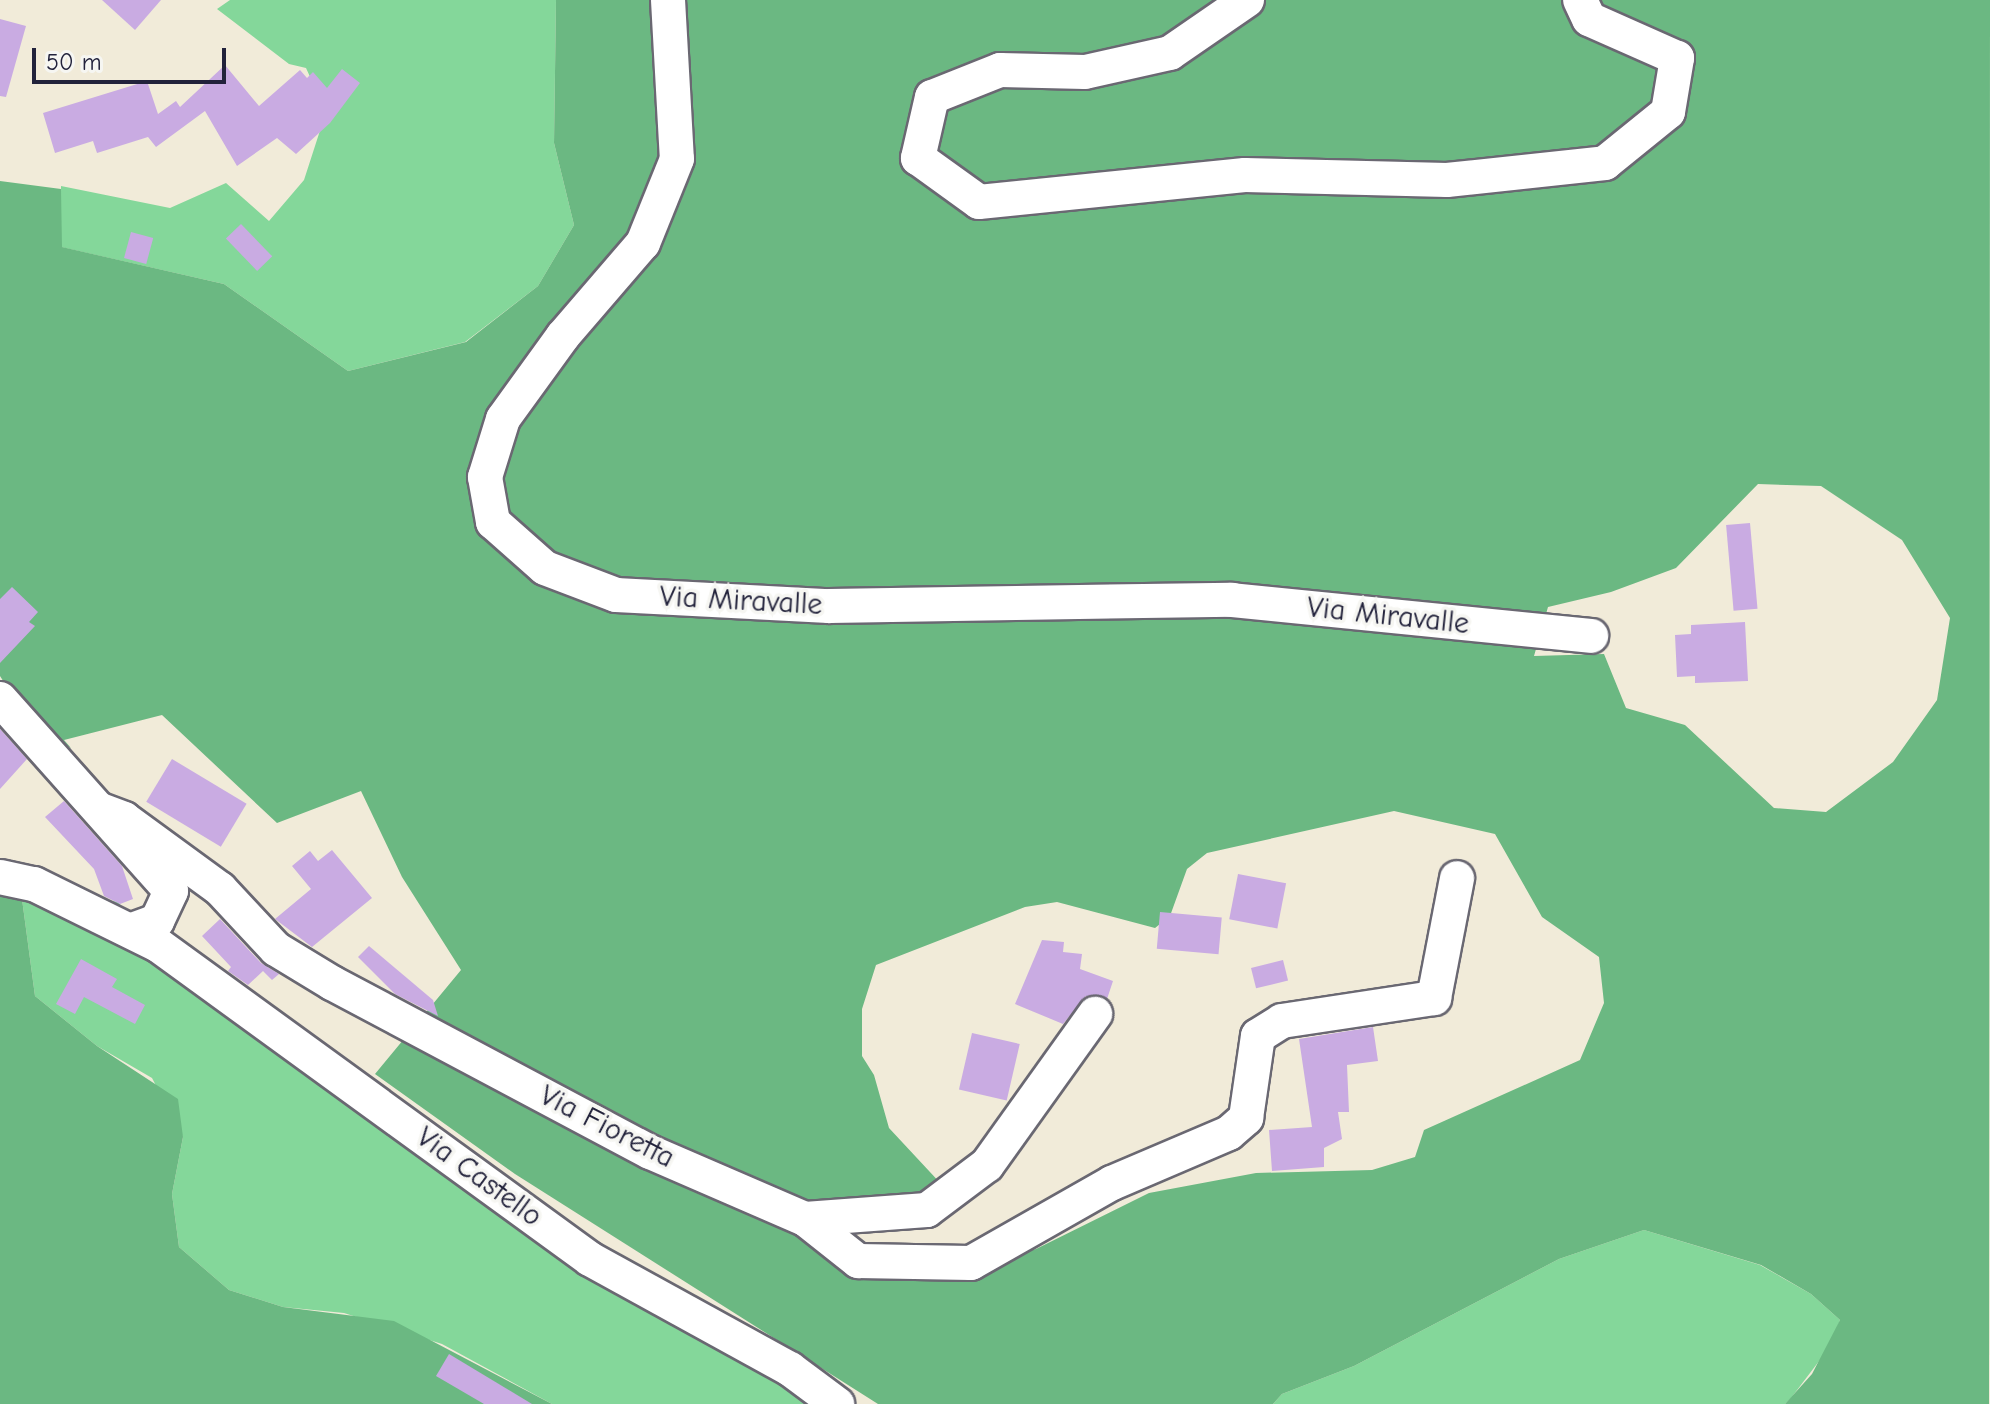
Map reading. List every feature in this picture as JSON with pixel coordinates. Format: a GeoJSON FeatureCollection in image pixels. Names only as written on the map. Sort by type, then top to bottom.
{"type":"FeatureCollection","features":[{"type":"Feature","properties":{"kind":"street","name":"Via Miravalle"},"geometry":{"type":"LineString","coordinates":[[668,0],[677,159],[643,243],[563,336],[503,419],[485,477],[493,522],[545,568],[616,595],[829,606],[1232,600],[1591,636]]}},
{"type":"Feature","properties":{"kind":"street"},"geometry":{"type":"LineString","coordinates":[[1247,0],[1170,53],[1085,72],[1000,70],[932,97],[918,158],[979,202],[1245,175],[1447,180],[1605,163],[1668,112],[1677,58],[1589,19],[1580,0]]}},
{"type":"Feature","properties":{"kind":"street"},"geometry":{"type":"LineString","coordinates":[[0,699],[171,891],[157,921],[132,930]]}},
{"type":"Feature","properties":{"kind":"street","name":"Via Fioretta"},"geometry":{"type":"LineString","coordinates":[[101,810],[124,819],[220,889],[276,949],[332,983],[650,1152],[805,1219],[927,1210],[987,1165],[1095,1014]]}},
{"type":"Feature","properties":{"kind":"street","name":"Via Castello"},"geometry":{"type":"LineString","coordinates":[[0,877],[34,884],[132,930],[590,1259],[790,1369],[837,1404]]}},
{"type":"Feature","properties":{"kind":"street"},"geometry":{"type":"LineString","coordinates":[[805,1219],[858,1261],[971,1263],[1112,1183],[1229,1133],[1246,1118],[1258,1036],[1282,1021],[1434,998],[1457,878]]}},
{"type":"Feature","properties":{"kind":"green space"},"geometry":{"type":"Polygon","coordinates":[[[230,0],[556,0],[554,143],[574,225],[538,286],[465,342],[348,371],[224,284],[61,247],[61,186],[170,208],[226,183],[269,221],[304,180],[326,112],[306,68],[289,64],[217,9],[230,0]]]}},
{"type":"Feature","properties":{"kind":"green space"},"geometry":{"type":"Polygon","coordinates":[[[556,0],[1990,0],[1989,1404],[1785,1404],[1812,1374],[1840,1320],[1811,1294],[1761,1265],[1644,1230],[1559,1259],[1354,1366],[1282,1394],[1273,1404],[878,1404],[515,1174],[375,1074],[461,970],[402,877],[361,791],[277,823],[162,715],[64,740],[71,748],[29,722],[0,676],[0,181],[61,189],[62,247],[224,284],[348,371],[466,342],[538,286],[574,225],[554,143],[556,0]],[[1758,484],[1676,568],[1611,592],[1548,607],[1534,656],[1604,654],[1626,708],[1685,725],[1774,808],[1826,812],[1893,762],[1937,700],[1950,618],[1902,540],[1821,486],[1758,484]],[[1394,811],[1207,853],[1187,869],[1170,916],[1155,928],[1057,902],[1025,907],[876,965],[862,1009],[862,1056],[874,1075],[889,1128],[943,1186],[830,1232],[964,1270],[1036,1249],[1149,1193],[1256,1173],[1372,1170],[1415,1157],[1424,1130],[1580,1060],[1604,1003],[1599,957],[1542,917],[1495,834],[1394,811]]]}},
{"type":"Feature","properties":{"kind":"green space"},"geometry":{"type":"Polygon","coordinates":[[[0,881],[20,884],[35,996],[97,1046],[178,1099],[183,1137],[172,1194],[179,1247],[229,1290],[283,1307],[394,1321],[552,1404],[0,1404],[0,881]]]}},
{"type":"Feature","properties":{"kind":"green space"},"geometry":{"type":"Polygon","coordinates":[[[20,884],[118,902],[160,952],[618,1287],[810,1404],[552,1404],[442,1344],[344,1313],[283,1307],[229,1290],[179,1247],[172,1194],[183,1137],[152,1078],[97,1046],[35,996],[20,884]]]}},
{"type":"Feature","properties":{"kind":"green space"},"geometry":{"type":"Polygon","coordinates":[[[1644,1230],[1760,1265],[1811,1294],[1840,1320],[1829,1348],[1785,1404],[1273,1404],[1282,1394],[1354,1366],[1559,1259],[1644,1230]]]}},
{"type":"Feature","properties":{"kind":"building"},"geometry":{"type":"Polygon","coordinates":[[[102,0],[161,0],[135,30],[102,0]]]}},
{"type":"Feature","properties":{"kind":"building"},"geometry":{"type":"Polygon","coordinates":[[[0,19],[26,26],[6,97],[0,96],[0,19]]]}},
{"type":"Feature","properties":{"kind":"building"},"geometry":{"type":"Polygon","coordinates":[[[225,65],[259,106],[300,70],[307,78],[313,72],[327,88],[342,69],[360,83],[330,123],[296,154],[277,138],[237,166],[205,111],[156,147],[148,137],[97,153],[93,141],[55,153],[43,113],[147,81],[158,114],[176,101],[180,107],[225,65]]]}},
{"type":"Feature","properties":{"kind":"building"},"geometry":{"type":"Polygon","coordinates":[[[241,224],[272,256],[257,271],[226,239],[241,224]]]}},
{"type":"Feature","properties":{"kind":"building"},"geometry":{"type":"Polygon","coordinates":[[[131,232],[153,238],[146,264],[124,258],[131,232]]]}},
{"type":"Feature","properties":{"kind":"building"},"geometry":{"type":"Polygon","coordinates":[[[1750,523],[1757,609],[1734,611],[1726,525],[1750,523]]]}},
{"type":"Feature","properties":{"kind":"building"},"geometry":{"type":"Polygon","coordinates":[[[12,587],[38,612],[29,622],[35,626],[0,663],[0,599],[12,587]]]}},
{"type":"Feature","properties":{"kind":"building"},"geometry":{"type":"Polygon","coordinates":[[[1745,622],[1748,681],[1695,683],[1695,676],[1677,677],[1675,635],[1691,634],[1691,625],[1745,622]]]}},
{"type":"Feature","properties":{"kind":"building"},"geometry":{"type":"Polygon","coordinates":[[[0,729],[27,759],[0,789],[0,729]]]}},
{"type":"Feature","properties":{"kind":"building"},"geometry":{"type":"Polygon","coordinates":[[[172,759],[247,804],[221,847],[146,802],[172,759]]]}},
{"type":"Feature","properties":{"kind":"building"},"geometry":{"type":"Polygon","coordinates":[[[64,801],[122,866],[133,899],[120,904],[104,896],[94,869],[45,817],[64,801]]]}},
{"type":"Feature","properties":{"kind":"building"},"geometry":{"type":"Polygon","coordinates":[[[332,850],[372,898],[312,947],[275,919],[311,889],[292,866],[310,851],[318,861],[332,850]]]}},
{"type":"Feature","properties":{"kind":"building"},"geometry":{"type":"Polygon","coordinates":[[[1238,874],[1286,883],[1277,929],[1229,919],[1238,874]]]}},
{"type":"Feature","properties":{"kind":"building"},"geometry":{"type":"Polygon","coordinates":[[[1160,912],[1222,917],[1219,954],[1157,949],[1160,912]]]}},
{"type":"Feature","properties":{"kind":"building"},"geometry":{"type":"Polygon","coordinates":[[[220,919],[261,963],[279,974],[272,980],[263,971],[248,985],[228,971],[231,967],[202,936],[220,919]]]}},
{"type":"Feature","properties":{"kind":"building"},"geometry":{"type":"Polygon","coordinates":[[[1042,940],[1064,942],[1063,952],[1082,954],[1080,969],[1113,981],[1107,999],[1086,996],[1063,1024],[1015,1004],[1042,940]]]}},
{"type":"Feature","properties":{"kind":"building"},"geometry":{"type":"Polygon","coordinates":[[[369,946],[433,1000],[438,1016],[395,994],[358,957],[369,946]]]}},
{"type":"Feature","properties":{"kind":"building"},"geometry":{"type":"Polygon","coordinates":[[[81,959],[117,979],[112,987],[145,1005],[135,1024],[84,997],[75,1014],[56,1004],[81,959]]]}},
{"type":"Feature","properties":{"kind":"building"},"geometry":{"type":"Polygon","coordinates":[[[1283,960],[1288,980],[1256,988],[1251,968],[1283,960]]]}},
{"type":"Feature","properties":{"kind":"building"},"geometry":{"type":"Polygon","coordinates":[[[1373,1027],[1378,1061],[1347,1065],[1349,1112],[1338,1112],[1342,1139],[1324,1148],[1324,1167],[1272,1171],[1269,1130],[1312,1127],[1299,1039],[1373,1027]]]}},
{"type":"Feature","properties":{"kind":"building"},"geometry":{"type":"Polygon","coordinates":[[[972,1033],[1020,1044],[1007,1101],[959,1090],[972,1033]]]}},
{"type":"Feature","properties":{"kind":"building"},"geometry":{"type":"Polygon","coordinates":[[[449,1354],[532,1404],[484,1404],[436,1376],[449,1354]]]}}]}
